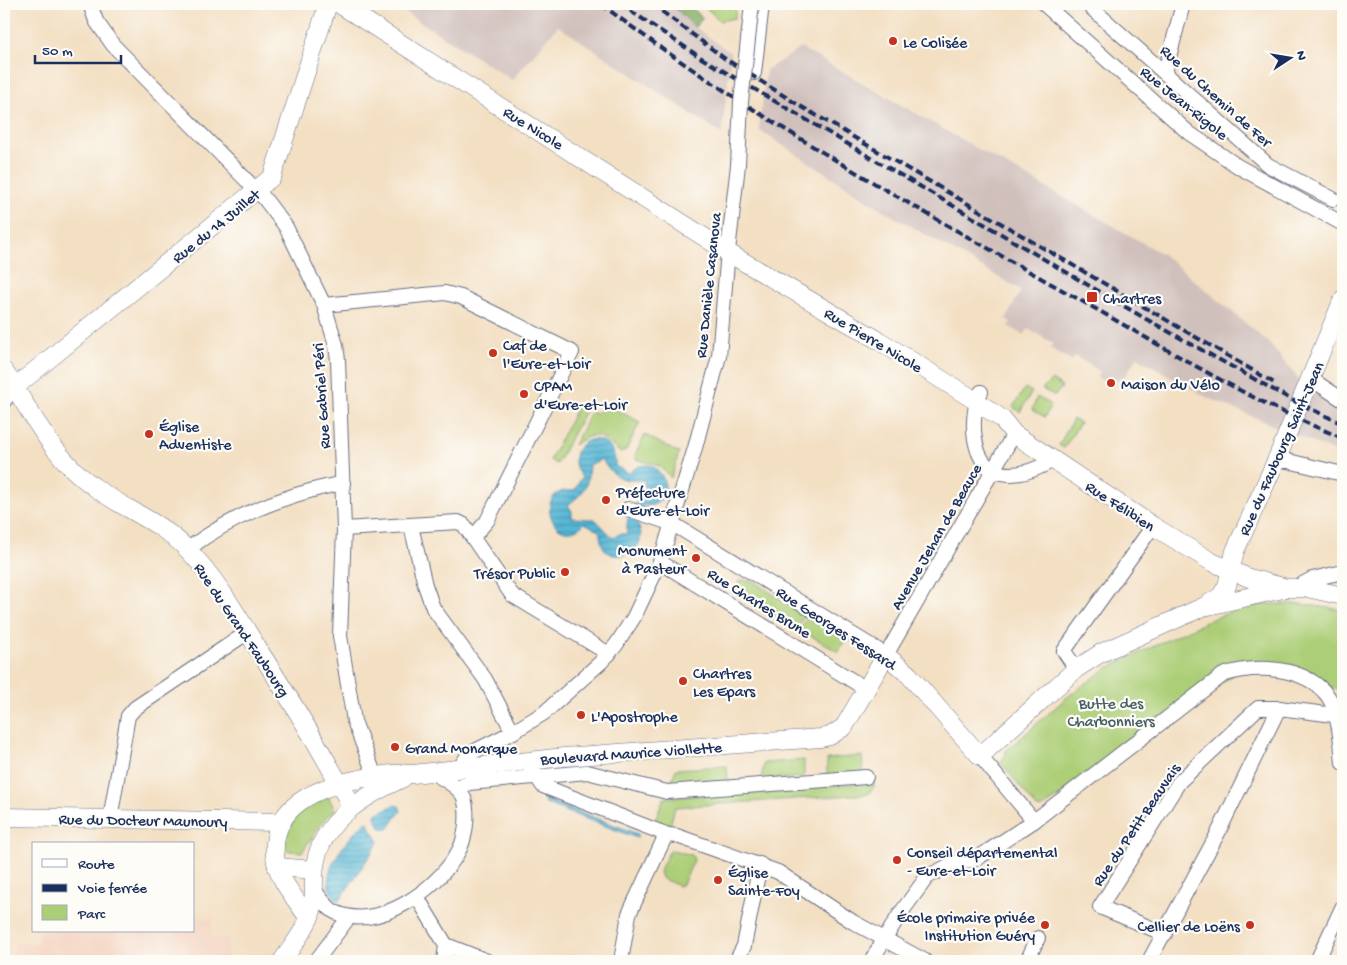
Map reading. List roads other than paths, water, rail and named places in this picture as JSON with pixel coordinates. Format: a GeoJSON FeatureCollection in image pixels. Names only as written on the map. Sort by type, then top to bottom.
{"type":"FeatureCollection","features":[{"type":"Feature","properties":{"kind":"main road","name":"Rue du 14 Juillet"},"geometry":{"type":"LineString","coordinates":[[16,387],[259,190],[276,170],[328,4]]}},
{"type":"Feature","properties":{"kind":"main road","name":"Rue Nicole"},"geometry":{"type":"LineString","coordinates":[[339,4],[728,251]]}},
{"type":"Feature","properties":{"kind":"main road","name":"Rue Pierre Nicole"},"geometry":{"type":"LineString","coordinates":[[728,251],[766,276],[979,397],[1002,419],[1014,434]]}},
{"type":"Feature","properties":{"kind":"main road","name":"Rue du Faubourg Saint-Jean"},"geometry":{"type":"LineString","coordinates":[[1205,606],[1221,596],[1230,580],[1235,551],[1276,461],[1343,299]]}},
{"type":"Feature","properties":{"kind":"main road","name":"Rue du Grand Faubourg"},"geometry":{"type":"LineString","coordinates":[[4,371],[16,387],[43,434],[61,458],[93,486],[166,530],[188,549],[219,587],[293,702],[351,806]]}},
{"type":"Feature","properties":{"kind":"main road","name":"Rue Félibien"},"geometry":{"type":"LineString","coordinates":[[1014,434],[1153,526],[1231,571],[1291,588]]}},
{"type":"Feature","properties":{"kind":"main road"},"geometry":{"type":"LineString","coordinates":[[980,756],[1076,669],[1101,653],[1205,606],[1291,588],[1343,596]]}},
{"type":"Feature","properties":{"kind":"main road"},"geometry":{"type":"LineString","coordinates":[[866,689],[886,655]]}},
{"type":"Feature","properties":{"kind":"main road","name":"Rue Georges Fessard"},"geometry":{"type":"LineString","coordinates":[[886,655],[909,675],[980,756]]}},
{"type":"Feature","properties":{"kind":"main road","name":"Boulevard Maurice Viollette"},"geometry":{"type":"LineString","coordinates":[[413,774],[460,767],[530,768],[821,738],[830,736],[844,727],[866,689]]}},
{"type":"Feature","properties":{"kind":"main road"},"geometry":{"type":"LineString","coordinates":[[309,919],[277,867],[275,848],[282,822],[291,807],[320,789],[339,783],[398,773],[413,774]]}},
{"type":"Feature","properties":{"kind":"main road"},"geometry":{"type":"LineString","coordinates":[[282,961],[309,919],[314,902],[315,860],[326,836],[351,806],[374,791],[413,774]]}},
{"type":"Feature","properties":{"kind":"main road","name":"Rue du Docteur Maunoury"},"geometry":{"type":"LineString","coordinates":[[4,817],[282,822]]}},
{"type":"Feature","properties":{"kind":"main road"},"geometry":{"type":"LineString","coordinates":[[277,867],[314,870]]}},
{"type":"Feature","properties":{"kind":"street","name":"Rue Gabriel Péri"},"geometry":{"type":"LineString","coordinates":[[90,4],[96,21],[114,45],[259,190],[286,228],[324,305],[336,345],[343,483],[343,582],[340,636],[354,721],[375,776]]}},
{"type":"Feature","properties":{"kind":"street","name":"Rue Danièle Casanova"},"geometry":{"type":"LineString","coordinates":[[738,165],[741,102],[752,4]]}},
{"type":"Feature","properties":{"kind":"street","name":"Rue Danièle Casanova"},"geometry":{"type":"LineString","coordinates":[[460,767],[469,754],[513,732],[544,713],[609,654],[634,617],[660,562],[673,524],[719,356],[738,165],[754,73],[762,4]]}},
{"type":"Feature","properties":{"kind":"street","name":"Rue Jean-Rigole"},"geometry":{"type":"LineString","coordinates":[[1044,4],[1189,133],[1239,167],[1343,224]]}},
{"type":"Feature","properties":{"kind":"street","name":"Rue du Chemin de Fer"},"geometry":{"type":"LineString","coordinates":[[1087,4],[1268,165],[1333,198]]}},
{"type":"Feature","properties":{"kind":"street"},"geometry":{"type":"LineString","coordinates":[[1165,72],[1183,4]]}},
{"type":"Feature","properties":{"kind":"street"},"geometry":{"type":"LineString","coordinates":[[324,305],[445,293],[461,297],[572,352],[487,521],[473,536]]}},
{"type":"Feature","properties":{"kind":"street"},"geometry":{"type":"LineString","coordinates":[[1311,379],[1343,400]]}},
{"type":"Feature","properties":{"kind":"street"},"geometry":{"type":"LineString","coordinates":[[4,401],[16,387]]}},
{"type":"Feature","properties":{"kind":"street"},"geometry":{"type":"LineString","coordinates":[[979,397],[974,434],[985,461],[993,470],[1001,473],[1030,472],[1053,460]]}},
{"type":"Feature","properties":{"kind":"street","name":"Avenue Jehan de Beauce"},"geometry":{"type":"LineString","coordinates":[[886,655],[1014,434]]}},
{"type":"Feature","properties":{"kind":"street"},"geometry":{"type":"LineString","coordinates":[[1276,461],[1288,461],[1343,474]]}},
{"type":"Feature","properties":{"kind":"street"},"geometry":{"type":"LineString","coordinates":[[188,549],[260,508],[286,497],[343,483]]}},
{"type":"Feature","properties":{"kind":"street","name":"Rue Georges Fessard"},"geometry":{"type":"LineString","coordinates":[[632,511],[673,524],[886,655]]}},
{"type":"Feature","properties":{"kind":"street"},"geometry":{"type":"LineString","coordinates":[[344,529],[458,522],[464,525],[473,536],[512,595],[609,654]]}},
{"type":"Feature","properties":{"kind":"street"},"geometry":{"type":"LineString","coordinates":[[411,526],[425,585],[433,608],[485,679],[513,732]]}},
{"type":"Feature","properties":{"kind":"street"},"geometry":{"type":"LineString","coordinates":[[1076,669],[1064,651],[1148,533]]}},
{"type":"Feature","properties":{"kind":"street","name":"Rue Charles Brune"},"geometry":{"type":"LineString","coordinates":[[660,562],[866,689]]}},
{"type":"Feature","properties":{"kind":"street"},"geometry":{"type":"LineString","coordinates":[[1291,588],[1312,579],[1343,572]]}},
{"type":"Feature","properties":{"kind":"street"},"geometry":{"type":"LineString","coordinates":[[110,819],[128,716],[135,708],[248,632]]}},
{"type":"Feature","properties":{"kind":"street"},"geometry":{"type":"LineString","coordinates":[[871,961],[900,914],[927,877],[954,863],[976,859],[1034,821],[1223,675],[1239,669],[1258,668],[1288,671],[1314,684],[1327,694],[1334,714],[1343,763]]}},
{"type":"Feature","properties":{"kind":"street","name":"Rue du Petit Beauvais"},"geometry":{"type":"LineString","coordinates":[[1165,934],[1100,907],[1179,782],[1258,708],[1279,708]]}},
{"type":"Feature","properties":{"kind":"street"},"geometry":{"type":"LineString","coordinates":[[1149,961],[1222,825],[1279,708],[1334,714]]}},
{"type":"Feature","properties":{"kind":"street"},"geometry":{"type":"LineString","coordinates":[[980,756],[1034,821]]}},
{"type":"Feature","properties":{"kind":"street"},"geometry":{"type":"LineString","coordinates":[[530,768],[542,786],[551,790],[668,835],[760,864],[778,872],[853,922],[925,961]]}},
{"type":"Feature","properties":{"kind":"street"},"geometry":{"type":"LineString","coordinates":[[457,788],[465,784],[530,768],[587,772],[667,792],[866,777]]}},
{"type":"Feature","properties":{"kind":"street"},"geometry":{"type":"LineString","coordinates":[[314,890],[334,912],[349,916],[384,913],[417,897],[441,876],[458,853],[466,823],[464,797],[457,788],[432,772]]}},
{"type":"Feature","properties":{"kind":"street"},"geometry":{"type":"LineString","coordinates":[[621,961],[629,914],[664,839],[668,835]]}},
{"type":"Feature","properties":{"kind":"street"},"geometry":{"type":"LineString","coordinates":[[736,961],[744,946],[760,864]]}},
{"type":"Feature","properties":{"kind":"street"},"geometry":{"type":"LineString","coordinates":[[417,897],[446,945],[487,961]]}},
{"type":"Feature","properties":{"kind":"street"},"geometry":{"type":"LineString","coordinates":[[1317,961],[1343,910]]}},
{"type":"Feature","properties":{"kind":"street"},"geometry":{"type":"LineString","coordinates":[[316,961],[349,916]]}},
{"type":"Feature","properties":{"kind":"street"},"geometry":{"type":"LineString","coordinates":[[1027,961],[1038,938]]}},
{"type":"Feature","properties":{"kind":"street"},"geometry":{"type":"LineString","coordinates":[[444,961],[446,945]]}},
{"type":"Feature","properties":{"kind":"water"},"geometry":{"type":"Polygon","coordinates":[[[596,440],[605,443],[612,450],[615,466],[629,473],[641,466],[651,466],[664,479],[665,489],[662,498],[654,504],[641,506],[634,520],[640,531],[640,540],[635,548],[627,554],[618,556],[609,553],[603,546],[600,532],[585,523],[574,531],[564,531],[556,525],[551,517],[550,507],[553,498],[561,492],[574,491],[582,477],[576,467],[575,456],[580,446],[596,440]],[[601,459],[596,463],[589,464],[585,488],[568,505],[572,511],[572,518],[595,519],[613,538],[619,534],[627,534],[627,520],[631,510],[648,493],[644,487],[644,480],[624,479],[614,474],[601,459]]]}},
{"type":"Feature","properties":{"kind":"water"},"geometry":{"type":"Polygon","coordinates":[[[545,799],[638,834],[637,838],[544,803],[545,799]]]}},
{"type":"Feature","properties":{"kind":"water"},"geometry":{"type":"Polygon","coordinates":[[[394,805],[399,806],[401,811],[388,829],[381,828],[374,815],[394,805]]]}},
{"type":"Feature","properties":{"kind":"water"},"geometry":{"type":"Polygon","coordinates":[[[367,821],[379,842],[339,901],[331,892],[328,882],[330,870],[335,858],[351,836],[367,821]]]}},
{"type":"Feature","properties":{"kind":"railway"},"geometry":{"type":"LineString","coordinates":[[601,4],[718,86],[778,125],[901,199],[1213,376],[1277,409],[1343,438]]}},
{"type":"Feature","properties":{"kind":"railway"},"geometry":{"type":"LineString","coordinates":[[620,4],[703,59],[1146,319],[1292,400],[1343,424]]}},
{"type":"Feature","properties":{"kind":"railway"},"geometry":{"type":"LineString","coordinates":[[652,4],[724,58],[797,104],[1276,384]]}},
{"type":"Feature","properties":{"kind":"place","name":"Le Colisée"},"geometry":{"type":"Point","coordinates":[893,41]}},
{"type":"Feature","properties":{"kind":"place","name":"Chartres"},"geometry":{"type":"Point","coordinates":[1092,297]}},
{"type":"Feature","properties":{"kind":"place","name":"Caf de l'Eure-et-Loir"},"geometry":{"type":"Point","coordinates":[493,353]}},
{"type":"Feature","properties":{"kind":"place","name":"Maison du Vélo"},"geometry":{"type":"Point","coordinates":[1111,383]}},
{"type":"Feature","properties":{"kind":"place","name":"CPAM d'Eure-et-Loir"},"geometry":{"type":"Point","coordinates":[524,394]}},
{"type":"Feature","properties":{"kind":"place","name":"Église Adventiste"},"geometry":{"type":"Point","coordinates":[149,434]}},
{"type":"Feature","properties":{"kind":"place","name":"Préfecture d'Eure-et-Loir"},"geometry":{"type":"Point","coordinates":[606,500]}},
{"type":"Feature","properties":{"kind":"place","name":"Monument à Pasteur"},"geometry":{"type":"Point","coordinates":[696,558]}},
{"type":"Feature","properties":{"kind":"place","name":"Trésor Public"},"geometry":{"type":"Point","coordinates":[565,572]}},
{"type":"Feature","properties":{"kind":"place","name":"Chartres Les Epars"},"geometry":{"type":"Point","coordinates":[683,681]}},
{"type":"Feature","properties":{"kind":"place","name":"L'Apostrophe"},"geometry":{"type":"Point","coordinates":[581,715]}},
{"type":"Feature","properties":{"kind":"place","name":"Grand Monarque"},"geometry":{"type":"Point","coordinates":[395,747]}},
{"type":"Feature","properties":{"kind":"place","name":"Conseil départemental - Eure-et-Loir"},"geometry":{"type":"Point","coordinates":[897,860]}},
{"type":"Feature","properties":{"kind":"place","name":"Église Sainte-Foy"},"geometry":{"type":"Point","coordinates":[718,880]}},
{"type":"Feature","properties":{"kind":"place","name":"École primaire privée Institution Guéry"},"geometry":{"type":"Point","coordinates":[1045,925]}},
{"type":"Feature","properties":{"kind":"place","name":"Cellier de Loëns"},"geometry":{"type":"Point","coordinates":[1250,925]}},
{"type":"Feature","properties":{"kind":"park label","name":"Butte des Charbonniers"},"geometry":{"type":"Point","coordinates":[1111,711]}}]}
